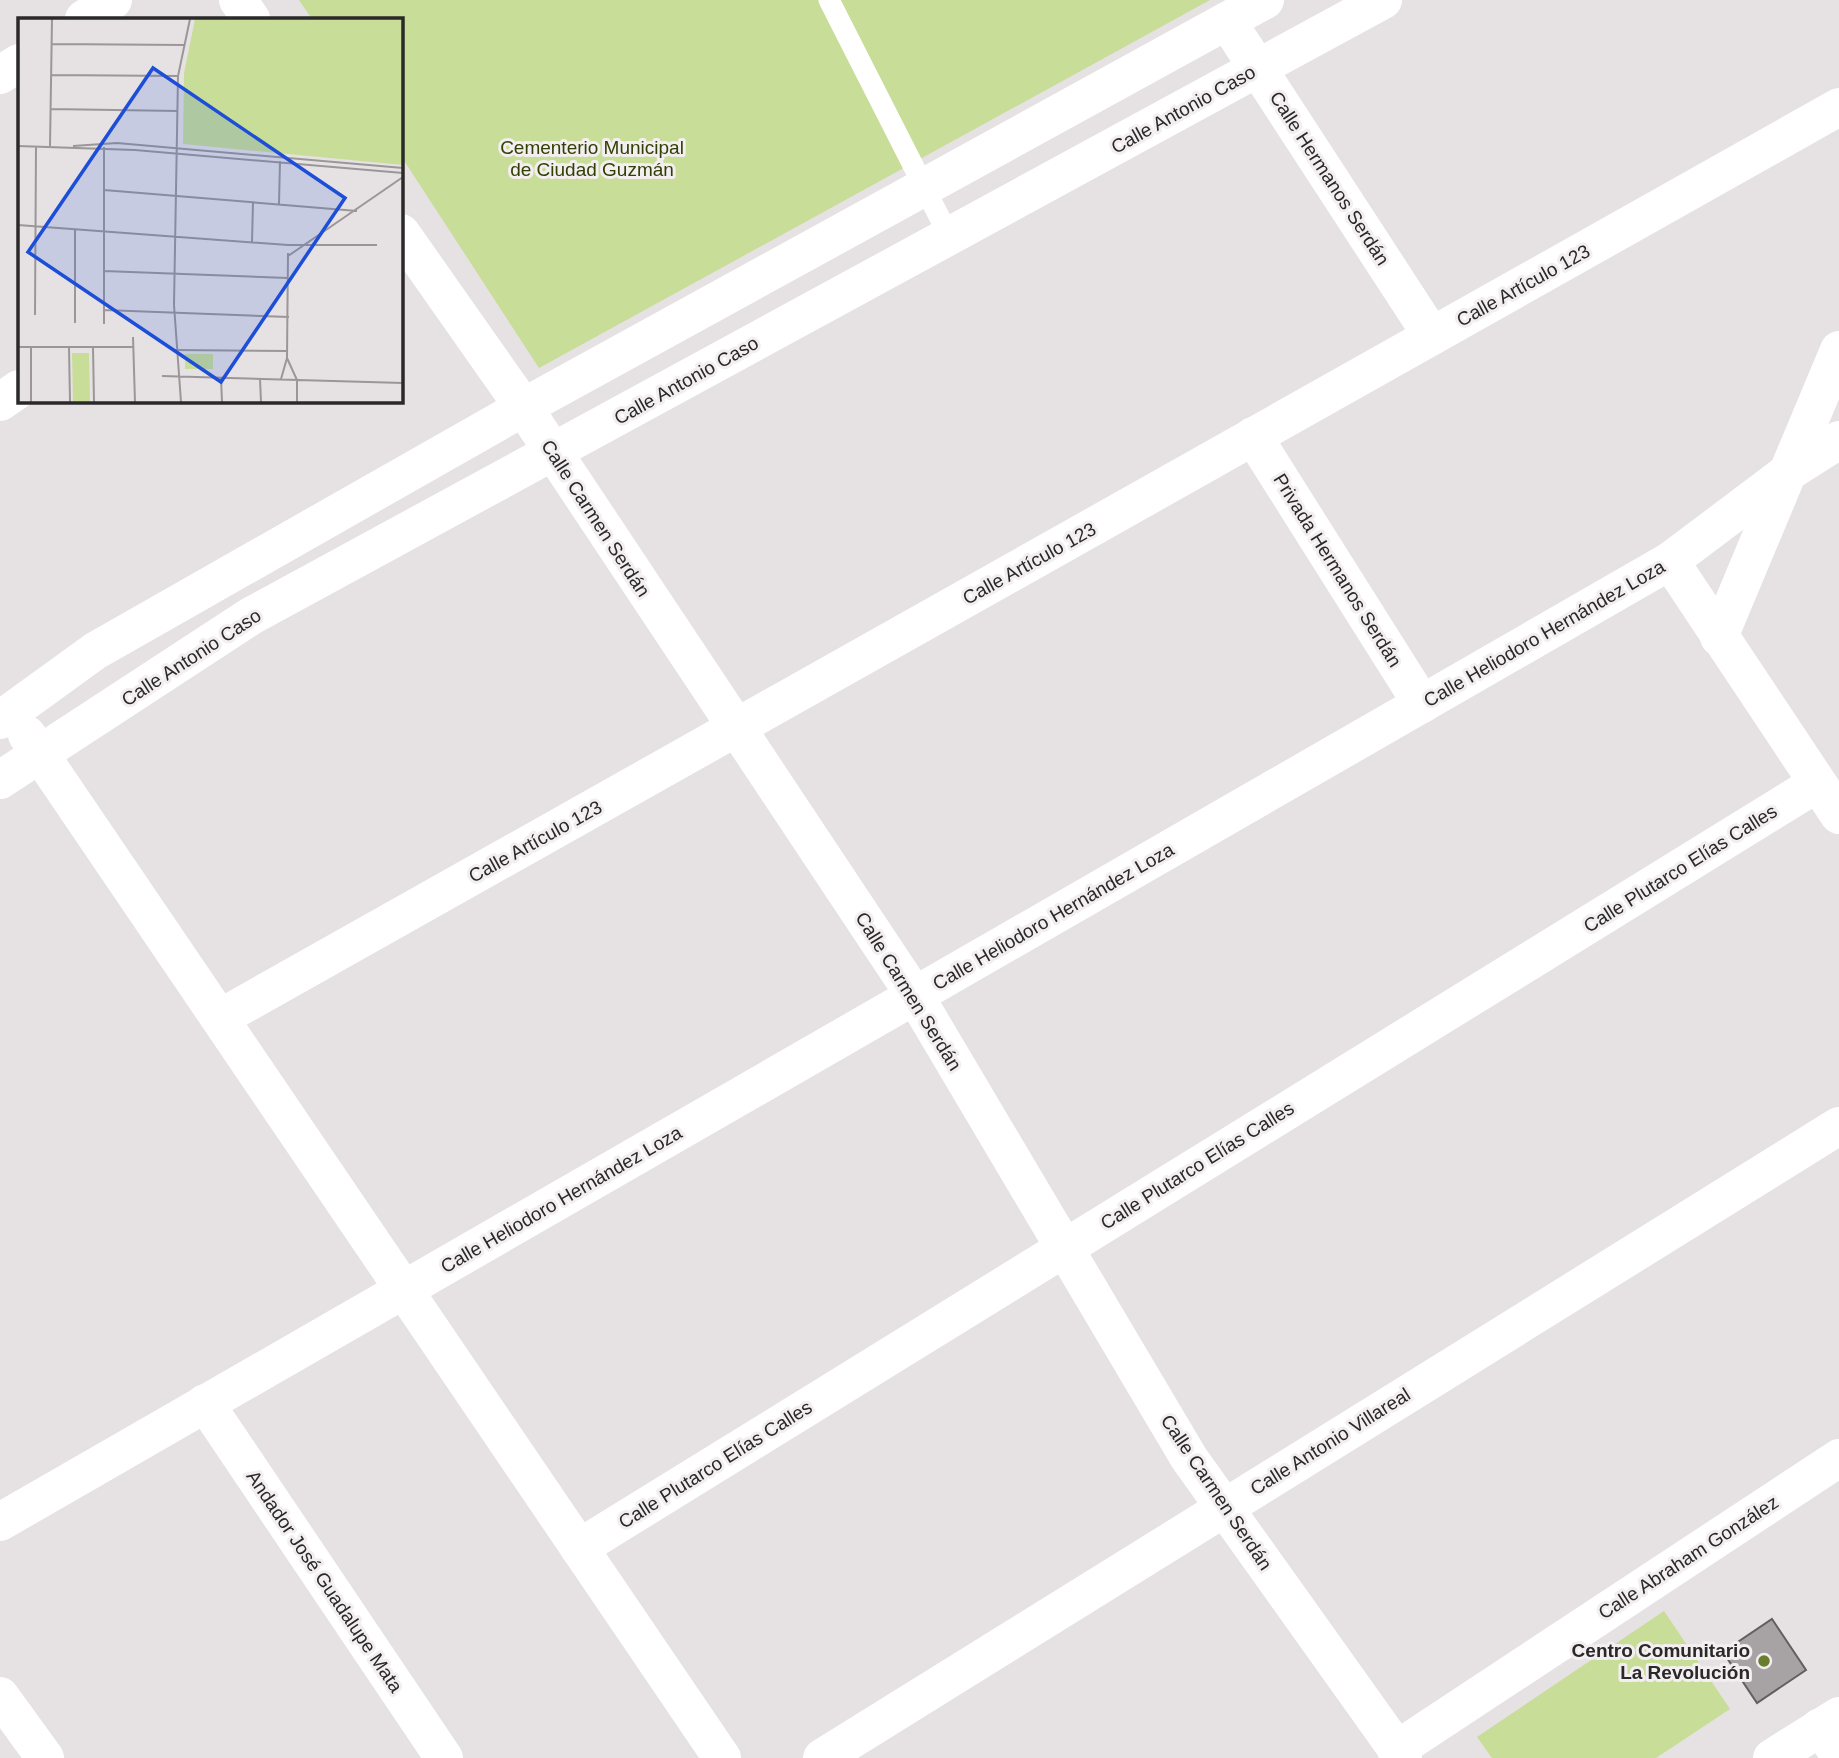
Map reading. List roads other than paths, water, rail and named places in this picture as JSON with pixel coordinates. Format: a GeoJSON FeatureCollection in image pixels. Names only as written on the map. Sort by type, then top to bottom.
{"type":"FeatureCollection","features":[{"type":"Feature","properties":{"kind":"street"},"geometry":{"type":"LineString","coordinates":[[86,18],[113,0]]}},
{"type":"Feature","properties":{"kind":"street"},"geometry":{"type":"LineString","coordinates":[[238,0],[250,18]]}},
{"type":"Feature","properties":{"kind":"street"},"geometry":{"type":"LineString","coordinates":[[722,1758],[41,755],[6,716],[96,651],[524,408],[1265,0]]}},
{"type":"Feature","properties":{"kind":"street","name":"Calle Antonio Caso"},"geometry":{"type":"LineString","coordinates":[[0,780],[251,616],[1383,0]]}},
{"type":"Feature","properties":{"kind":"street","name":"Calle Hermanos Serdán"},"geometry":{"type":"LineString","coordinates":[[1227,21],[1432,336]]}},
{"type":"Feature","properties":{"kind":"street"},"geometry":{"type":"LineString","coordinates":[[0,75],[18,63]]}},
{"type":"Feature","properties":{"kind":"street","name":"Calle Artículo 123"},"geometry":{"type":"LineString","coordinates":[[220,1018],[1839,107]]}},
{"type":"Feature","properties":{"kind":"street","name":"Calle Carmen Serdán"},"geometry":{"type":"LineString","coordinates":[[402,234],[524,408],[915,996],[1189,1458],[1226,1506],[1400,1754]]}},
{"type":"Feature","properties":{"kind":"street"},"geometry":{"type":"LineString","coordinates":[[1718,637],[1839,350]]}},
{"type":"Feature","properties":{"kind":"street"},"geometry":{"type":"LineString","coordinates":[[0,402],[18,390]]}},
{"type":"Feature","properties":{"kind":"street","name":"Privada Hermanos Serdán"},"geometry":{"type":"LineString","coordinates":[[1253,436],[1422,704]]}},
{"type":"Feature","properties":{"kind":"street","name":"Calle Heliodoro Hernández Loza"},"geometry":{"type":"LineString","coordinates":[[0,1521],[1670,561],[1787,473],[1839,440]]}},
{"type":"Feature","properties":{"kind":"street"},"geometry":{"type":"LineString","coordinates":[[1670,561],[1839,816]]}},
{"type":"Feature","properties":{"kind":"street","name":"Calle Plutarco Elías Calles"},"geometry":{"type":"LineString","coordinates":[[579,1548],[1816,784]]}},
{"type":"Feature","properties":{"kind":"street","name":"Calle Antonio Villareal"},"geometry":{"type":"LineString","coordinates":[[822,1758],[1839,1126]]}},
{"type":"Feature","properties":{"kind":"street","name":"Andador José Guadalupe Mata"},"geometry":{"type":"LineString","coordinates":[[205,1403],[444,1758]]}},
{"type":"Feature","properties":{"kind":"street","name":"Calle Abraham González"},"geometry":{"type":"LineString","coordinates":[[1400,1754],[1839,1458]]}},
{"type":"Feature","properties":{"kind":"street"},"geometry":{"type":"LineString","coordinates":[[0,1696],[45,1758]]}},
{"type":"Feature","properties":{"kind":"street"},"geometry":{"type":"LineString","coordinates":[[1772,1758],[1833,1732]]}},
{"type":"Feature","properties":{"kind":"lane"},"geometry":{"type":"LineString","coordinates":[[829,0],[949,236]]}},
{"type":"Feature","properties":{"kind":"place","name":"Centro Comunitario La Revolución"},"geometry":{"type":"Point","coordinates":[1764,1661]}},
{"type":"Feature","properties":{"kind":"park label","name":"Cementerio Municipal de Ciudad Guzmán"},"geometry":{"type":"Point","coordinates":[592,158]}}]}
